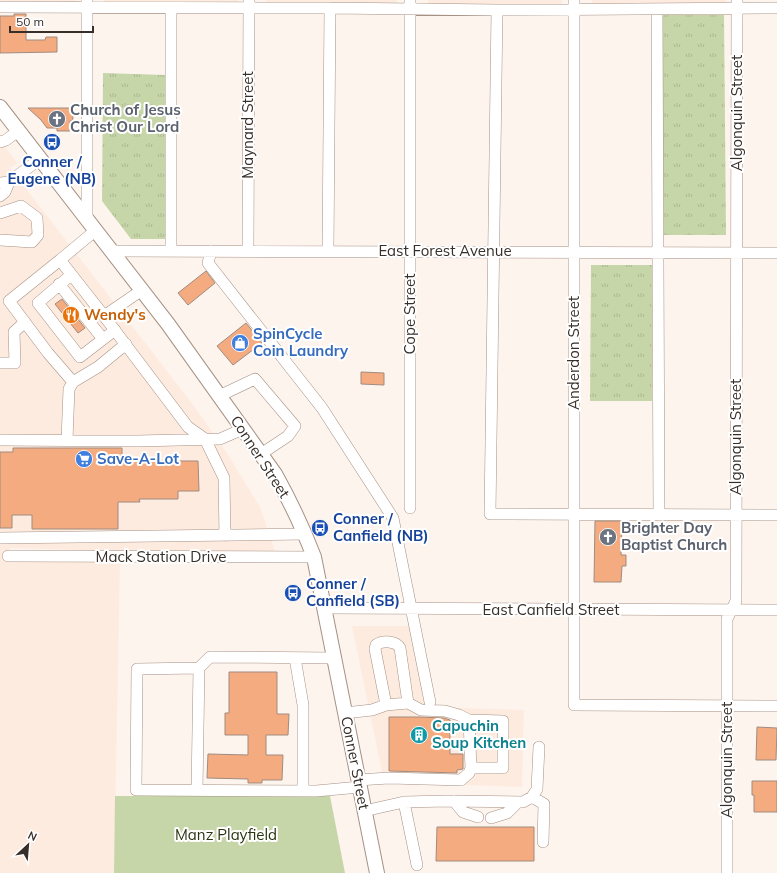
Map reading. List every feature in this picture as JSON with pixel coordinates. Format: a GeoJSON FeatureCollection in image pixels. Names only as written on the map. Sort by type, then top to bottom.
{"type":"FeatureCollection","features":[{"type":"Feature","properties":{"kind":"main road","name":"Conner Street"},"geometry":{"type":"LineString","coordinates":[[0,107],[142,290],[261,454],[275,474],[305,534],[314,557],[377,873]]}},
{"type":"Feature","properties":{"kind":"street"},"geometry":{"type":"LineString","coordinates":[[87,4],[87,218]]}},
{"type":"Feature","properties":{"kind":"street"},"geometry":{"type":"LineString","coordinates":[[0,7],[87,4],[171,8],[249,4],[330,8],[410,4],[497,10],[574,5],[657,9],[737,4],[777,8]]}},
{"type":"Feature","properties":{"kind":"street","name":"Maynard Street"},"geometry":{"type":"LineString","coordinates":[[248,251],[249,4]]}},
{"type":"Feature","properties":{"kind":"street","name":"Cope Street"},"geometry":{"type":"LineString","coordinates":[[410,4],[410,508]]}},
{"type":"Feature","properties":{"kind":"street","name":"Algonquin Street"},"geometry":{"type":"LineString","coordinates":[[727,873],[727,619],[736,601],[737,4]]}},
{"type":"Feature","properties":{"kind":"street","name":"Anderdon Street"},"geometry":{"type":"LineString","coordinates":[[574,5],[574,705],[727,706]]}},
{"type":"Feature","properties":{"kind":"street"},"geometry":{"type":"LineString","coordinates":[[171,8],[171,251]]}},
{"type":"Feature","properties":{"kind":"street"},"geometry":{"type":"LineString","coordinates":[[328,250],[330,8]]}},
{"type":"Feature","properties":{"kind":"street"},"geometry":{"type":"LineString","coordinates":[[657,9],[659,515]]}},
{"type":"Feature","properties":{"kind":"street"},"geometry":{"type":"LineString","coordinates":[[497,10],[490,514],[777,515]]}},
{"type":"Feature","properties":{"kind":"street"},"geometry":{"type":"LineString","coordinates":[[0,142],[6,140],[18,131]]}},
{"type":"Feature","properties":{"kind":"street"},"geometry":{"type":"LineString","coordinates":[[0,196],[5,192],[5,182],[40,159]]}},
{"type":"Feature","properties":{"kind":"street"},"geometry":{"type":"LineString","coordinates":[[0,214],[21,206],[37,218],[38,235],[32,242],[0,240]]}},
{"type":"Feature","properties":{"kind":"street"},"geometry":{"type":"LineString","coordinates":[[73,382],[48,353],[9,301],[96,230]]}},
{"type":"Feature","properties":{"kind":"street","name":"East Forest Avenue"},"geometry":{"type":"LineString","coordinates":[[112,251],[328,250],[410,252],[777,253]]}},
{"type":"Feature","properties":{"kind":"street"},"geometry":{"type":"LineString","coordinates":[[211,251],[208,264],[322,408],[393,518],[410,609],[430,702]]}},
{"type":"Feature","properties":{"kind":"street"},"geometry":{"type":"LineString","coordinates":[[60,260],[126,344],[188,427],[204,439],[224,478],[226,536]]}},
{"type":"Feature","properties":{"kind":"street"},"geometry":{"type":"LineString","coordinates":[[71,275],[38,303],[80,358],[115,330]]}},
{"type":"Feature","properties":{"kind":"street"},"geometry":{"type":"LineString","coordinates":[[60,284],[103,339]]}},
{"type":"Feature","properties":{"kind":"street"},"geometry":{"type":"LineString","coordinates":[[104,316],[142,290]]}},
{"type":"Feature","properties":{"kind":"street"},"geometry":{"type":"LineString","coordinates":[[0,363],[15,363],[14,332],[25,322]]}},
{"type":"Feature","properties":{"kind":"street"},"geometry":{"type":"LineString","coordinates":[[67,440],[69,389],[73,382],[98,367],[126,344]]}},
{"type":"Feature","properties":{"kind":"street"},"geometry":{"type":"LineString","coordinates":[[219,396],[255,379],[295,426],[288,436],[261,454]]}},
{"type":"Feature","properties":{"kind":"street"},"geometry":{"type":"LineString","coordinates":[[0,440],[138,441],[220,439],[243,429]]}},
{"type":"Feature","properties":{"kind":"street"},"geometry":{"type":"LineString","coordinates":[[0,538],[305,534]]}},
{"type":"Feature","properties":{"kind":"street","name":"Mack Station Drive"},"geometry":{"type":"LineString","coordinates":[[8,556],[314,557]]}},
{"type":"Feature","properties":{"kind":"street","name":"East Canfield Street"},"geometry":{"type":"LineString","coordinates":[[324,608],[777,610]]}},
{"type":"Feature","properties":{"kind":"street"},"geometry":{"type":"LineString","coordinates":[[386,705],[375,649],[376,645],[379,643],[394,642],[398,644],[400,648],[408,704]]}},
{"type":"Feature","properties":{"kind":"street"},"geometry":{"type":"LineString","coordinates":[[334,658],[210,658],[198,668],[137,669],[136,790],[303,791],[389,778],[461,780],[471,768],[469,720]]}},
{"type":"Feature","properties":{"kind":"street"},"geometry":{"type":"LineString","coordinates":[[295,658],[303,705],[303,791]]}},
{"type":"Feature","properties":{"kind":"street"},"geometry":{"type":"LineString","coordinates":[[197,790],[198,668]]}},
{"type":"Feature","properties":{"kind":"street"},"geometry":{"type":"LineString","coordinates":[[345,713],[372,710],[386,705],[408,704],[422,710],[445,711],[469,720],[503,721],[503,768],[471,768]]}},
{"type":"Feature","properties":{"kind":"street"},"geometry":{"type":"LineString","coordinates":[[727,706],[777,706]]}},
{"type":"Feature","properties":{"kind":"street"},"geometry":{"type":"LineString","coordinates":[[364,811],[404,802],[522,802],[532,797],[537,790],[539,747]]}},
{"type":"Feature","properties":{"kind":"street"},"geometry":{"type":"LineString","coordinates":[[532,797],[544,804],[542,842]]}},
{"type":"Feature","properties":{"kind":"street"},"geometry":{"type":"LineString","coordinates":[[454,801],[463,812],[478,817]]}},
{"type":"Feature","properties":{"kind":"street"},"geometry":{"type":"LineString","coordinates":[[404,802],[417,865]]}},
{"type":"Feature","properties":{"kind":"street"},"geometry":{"type":"LineString","coordinates":[[492,818],[507,813],[518,802]]}},
{"type":"Feature","properties":{"kind":"shaded area"},"geometry":{"type":"Polygon","coordinates":[[[0,0],[75,0],[75,3],[0,3],[0,0]]]}},
{"type":"Feature","properties":{"kind":"shaded area"},"geometry":{"type":"Polygon","coordinates":[[[104,0],[238,0],[238,5],[104,5],[104,0]]]}},
{"type":"Feature","properties":{"kind":"shaded area"},"geometry":{"type":"Polygon","coordinates":[[[266,0],[397,0],[397,4],[266,2],[266,0]]]}},
{"type":"Feature","properties":{"kind":"shaded area"},"geometry":{"type":"Polygon","coordinates":[[[428,0],[562,0],[562,5],[428,4],[428,0]]]}},
{"type":"Feature","properties":{"kind":"shaded area"},"geometry":{"type":"Polygon","coordinates":[[[592,0],[726,0],[726,5],[592,5],[592,0]]]}},
{"type":"Feature","properties":{"kind":"shaded area"},"geometry":{"type":"Polygon","coordinates":[[[0,141],[18,163],[10,168],[194,406],[227,453],[260,507],[277,557],[10,548],[10,561],[120,561],[114,873],[0,873],[0,141]]]}},
{"type":"Feature","properties":{"kind":"shaded area"},"geometry":{"type":"Polygon","coordinates":[[[352,626],[412,626],[427,707],[524,710],[522,787],[384,782],[352,626]]]}},
{"type":"Feature","properties":{"kind":"green space"},"geometry":{"type":"Polygon","coordinates":[[[660,15],[724,15],[726,235],[661,235],[660,15]]]}},
{"type":"Feature","properties":{"kind":"green space"},"geometry":{"type":"Polygon","coordinates":[[[103,73],[165,75],[165,239],[131,239],[102,201],[103,73]]]}},
{"type":"Feature","properties":{"kind":"green space"},"geometry":{"type":"Polygon","coordinates":[[[591,265],[652,265],[652,401],[590,401],[591,265]]]}},
{"type":"Feature","properties":{"kind":"green space","name":"Manz Playfield"},"geometry":{"type":"Polygon","coordinates":[[[115,796],[330,796],[345,873],[114,873],[115,796]]]}},
{"type":"Feature","properties":{"kind":"building"},"geometry":{"type":"Polygon","coordinates":[[[14,14],[26,14],[26,40],[45,40],[46,37],[57,37],[57,52],[0,53],[0,16],[14,16],[14,14]]]}},
{"type":"Feature","properties":{"kind":"building","name":"Church of Jesus Christ Our Lord"},"geometry":{"type":"Polygon","coordinates":[[[28,108],[72,108],[73,120],[70,121],[70,131],[57,131],[57,128],[47,128],[28,108]]]}},
{"type":"Feature","properties":{"kind":"building"},"geometry":{"type":"Polygon","coordinates":[[[206,271],[215,283],[188,305],[178,293],[206,271]]]}},
{"type":"Feature","properties":{"kind":"building","name":"Wendy's"},"geometry":{"type":"Polygon","coordinates":[[[62,299],[85,328],[78,333],[55,304],[62,299]]]}},
{"type":"Feature","properties":{"kind":"building","name":"SpinCycle Coin Laundry"},"geometry":{"type":"Polygon","coordinates":[[[246,323],[262,343],[233,365],[217,346],[246,323]]]}},
{"type":"Feature","properties":{"kind":"building"},"geometry":{"type":"Polygon","coordinates":[[[361,372],[384,373],[384,385],[361,384],[361,372]]]}},
{"type":"Feature","properties":{"kind":"building"},"geometry":{"type":"Polygon","coordinates":[[[13,448],[122,448],[122,461],[198,461],[199,491],[178,491],[178,499],[139,499],[140,502],[118,502],[118,529],[32,529],[32,515],[12,515],[12,528],[0,528],[0,452],[13,452],[13,448]]]}},
{"type":"Feature","properties":{"kind":"building","name":"Brighter Day Baptist Church"},"geometry":{"type":"Polygon","coordinates":[[[595,521],[622,521],[621,555],[626,555],[626,566],[622,566],[621,582],[594,582],[595,521]]]}},
{"type":"Feature","properties":{"kind":"building"},"geometry":{"type":"Polygon","coordinates":[[[229,672],[277,672],[277,714],[289,714],[288,735],[266,735],[266,755],[283,755],[282,780],[262,780],[262,783],[248,783],[248,779],[207,778],[208,754],[248,755],[248,735],[225,735],[225,713],[229,713],[229,672]]]}},
{"type":"Feature","properties":{"kind":"building","name":"Capuchin Soup Kitchen"},"geometry":{"type":"Polygon","coordinates":[[[389,717],[444,718],[450,720],[450,754],[463,754],[463,769],[457,770],[457,773],[389,771],[389,717]]]}},
{"type":"Feature","properties":{"kind":"building"},"geometry":{"type":"Polygon","coordinates":[[[757,727],[777,728],[776,760],[756,760],[757,727]]]}},
{"type":"Feature","properties":{"kind":"building"},"geometry":{"type":"Polygon","coordinates":[[[752,781],[777,781],[777,812],[754,812],[752,781]]]}},
{"type":"Feature","properties":{"kind":"building"},"geometry":{"type":"Polygon","coordinates":[[[437,827],[534,827],[534,861],[436,861],[437,827]]]}},
{"type":"Feature","properties":{"kind":"place","name":"Church of Jesus Christ Our Lord"},"geometry":{"type":"Point","coordinates":[57,119]}},
{"type":"Feature","properties":{"kind":"place","name":"Conner / Eugene (NB)"},"geometry":{"type":"Point","coordinates":[52,142]}},
{"type":"Feature","properties":{"kind":"place","name":"Wendy's"},"geometry":{"type":"Point","coordinates":[71,315]}},
{"type":"Feature","properties":{"kind":"place","name":"SpinCycle Coin Laundry"},"geometry":{"type":"Point","coordinates":[240,343]}},
{"type":"Feature","properties":{"kind":"place","name":"Save-A-Lot"},"geometry":{"type":"Point","coordinates":[84,459]}},
{"type":"Feature","properties":{"kind":"place","name":"Conner / Canfield (NB)"},"geometry":{"type":"Point","coordinates":[320,528]}},
{"type":"Feature","properties":{"kind":"place","name":"Brighter Day Baptist Church"},"geometry":{"type":"Point","coordinates":[608,537]}},
{"type":"Feature","properties":{"kind":"place","name":"Conner / Canfield (SB)"},"geometry":{"type":"Point","coordinates":[293,593]}},
{"type":"Feature","properties":{"kind":"place","name":"Capuchin Soup Kitchen"},"geometry":{"type":"Point","coordinates":[419,735]}}]}
